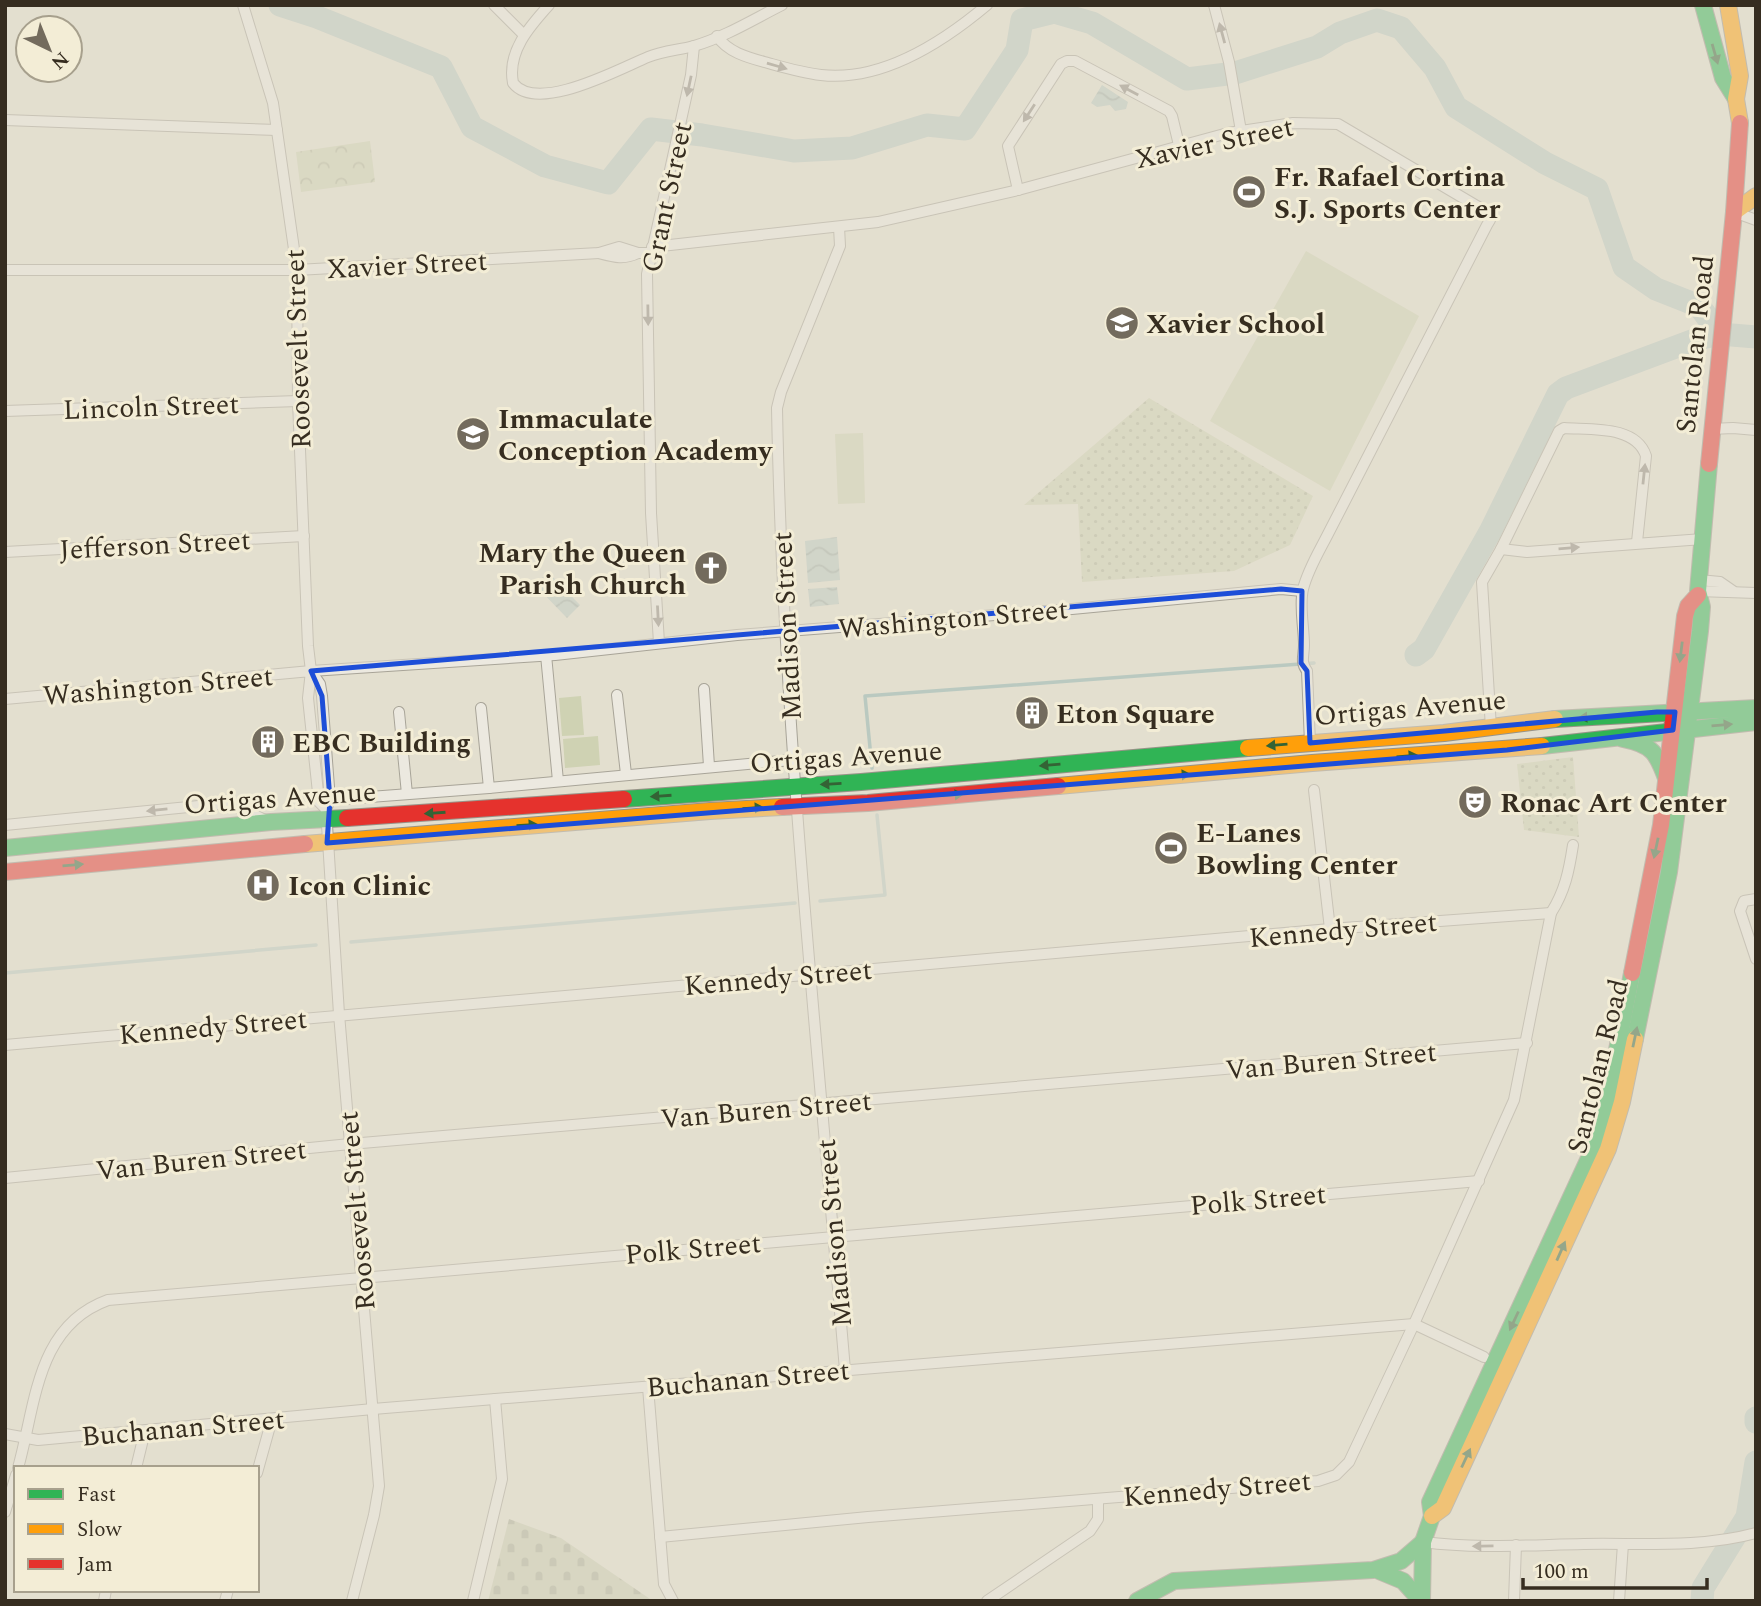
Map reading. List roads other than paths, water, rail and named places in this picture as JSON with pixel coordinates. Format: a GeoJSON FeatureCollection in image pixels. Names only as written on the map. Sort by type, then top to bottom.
{"type":"FeatureCollection","features":[{"type":"Feature","properties":{"kind":"main road","name":"Santolan Road"},"geometry":{"type":"LineString","coordinates":[[1703,5],[1723,78],[1736,99]]}},
{"type":"Feature","properties":{"kind":"main road","name":"Santolan Road"},"geometry":{"type":"LineString","coordinates":[[1423,1542],[1432,1516],[1430,1502],[1601,1132],[1628,1000],[1667,781],[1702,607],[1698,589],[1740,123],[1736,99],[1740,76],[1728,5]]}},
{"type":"Feature","properties":{"kind":"main road"},"geometry":{"type":"LineString","coordinates":[[1734,212],[1756,195]]}},
{"type":"Feature","properties":{"kind":"main road"},"geometry":{"type":"LineString","coordinates":[[1681,720],[1756,708]]}},
{"type":"Feature","properties":{"kind":"main road","name":"Ortigas Avenue"},"geometry":{"type":"LineString","coordinates":[[5,848],[271,822],[328,809],[409,815],[875,781],[1491,728],[1547,720],[1681,720]]}},
{"type":"Feature","properties":{"kind":"main road","name":"Santolan Road"},"geometry":{"type":"LineString","coordinates":[[1432,1516],[1443,1508],[1604,1160],[1612,1135],[1622,1102],[1669,872],[1681,720]]}},
{"type":"Feature","properties":{"kind":"main road"},"geometry":{"type":"LineString","coordinates":[[1681,720],[1756,722]]}},
{"type":"Feature","properties":{"kind":"main road","name":"Ortigas Avenue"},"geometry":{"type":"LineString","coordinates":[[5,872],[410,834],[868,803],[1312,763],[1507,750],[1619,738],[1681,720]]}},
{"type":"Feature","properties":{"kind":"main road"},"geometry":{"type":"LineString","coordinates":[[1619,738],[1637,742],[1658,755],[1667,781]]}},
{"type":"Feature","properties":{"kind":"main road"},"geometry":{"type":"LineString","coordinates":[[1137,1601],[1174,1581],[1373,1570],[1396,1566],[1423,1542]]}},
{"type":"Feature","properties":{"kind":"main road"},"geometry":{"type":"LineString","coordinates":[[1421,1601],[1423,1542]]}},
{"type":"Feature","properties":{"kind":"main road"},"geometry":{"type":"LineString","coordinates":[[1373,1570],[1404,1580],[1421,1601]]}},
{"type":"Feature","properties":{"kind":"street","name":"Roosevelt Street"},"geometry":{"type":"LineString","coordinates":[[243,5],[265,72],[278,130],[297,270],[298,401],[311,671],[320,684],[322,696],[328,809],[327,842],[339,1014],[379,1486],[352,1601]]}},
{"type":"Feature","properties":{"kind":"street"},"geometry":{"type":"LineString","coordinates":[[494,5],[523,34]]}},
{"type":"Feature","properties":{"kind":"street"},"geometry":{"type":"LineString","coordinates":[[549,5],[523,34],[511,74],[517,89],[532,94],[566,89],[649,57],[694,46],[782,5]]}},
{"type":"Feature","properties":{"kind":"street"},"geometry":{"type":"LineString","coordinates":[[717,36],[723,44],[745,56],[823,76],[845,75],[899,62],[961,27],[986,5]]}},
{"type":"Feature","properties":{"kind":"street"},"geometry":{"type":"LineString","coordinates":[[1214,5],[1233,80],[1241,131]]}},
{"type":"Feature","properties":{"kind":"street","name":"Grant Street"},"geometry":{"type":"LineString","coordinates":[[659,643],[651,499],[647,274],[677,143],[694,46]]}},
{"type":"Feature","properties":{"kind":"street"},"geometry":{"type":"LineString","coordinates":[[1018,190],[1008,146],[1061,64],[1067,61],[1075,61],[1169,111],[1178,145]]}},
{"type":"Feature","properties":{"kind":"street"},"geometry":{"type":"LineString","coordinates":[[5,120],[278,130]]}},
{"type":"Feature","properties":{"kind":"street","name":"Xavier Street"},"geometry":{"type":"LineString","coordinates":[[5,270],[297,270],[599,253],[628,258],[651,250],[878,222],[1018,190],[1178,145],[1241,131],[1293,123],[1338,124],[1489,215],[1488,225],[1324,542],[1302,591],[1310,743]]}},
{"type":"Feature","properties":{"kind":"street"},"geometry":{"type":"LineString","coordinates":[[1734,212],[1756,220]]}},
{"type":"Feature","properties":{"kind":"street","name":"Madison Street"},"geometry":{"type":"LineString","coordinates":[[839,227],[839,246],[780,392],[777,408],[792,760],[845,1370]]}},
{"type":"Feature","properties":{"kind":"street","name":"Lincoln Street"},"geometry":{"type":"LineString","coordinates":[[5,411],[298,401]]}},
{"type":"Feature","properties":{"kind":"street"},"geometry":{"type":"LineString","coordinates":[[1491,728],[1482,582],[1501,550],[1559,431],[1564,428],[1620,433],[1643,449],[1646,456],[1637,542]]}},
{"type":"Feature","properties":{"kind":"street"},"geometry":{"type":"LineString","coordinates":[[1712,429],[1756,430]]}},
{"type":"Feature","properties":{"kind":"street","name":"Jefferson Street"},"geometry":{"type":"LineString","coordinates":[[5,552],[304,536]]}},
{"type":"Feature","properties":{"kind":"street"},"geometry":{"type":"LineString","coordinates":[[1501,550],[1527,552],[1703,539]]}},
{"type":"Feature","properties":{"kind":"street"},"geometry":{"type":"LineString","coordinates":[[1698,589],[1720,582],[1733,591],[1756,593]]}},
{"type":"Feature","properties":{"kind":"street","name":"Washington Street"},"geometry":{"type":"LineString","coordinates":[[5,699],[311,671],[546,655],[786,631],[1281,590],[1302,591]]}},
{"type":"Feature","properties":{"kind":"street"},"geometry":{"type":"LineString","coordinates":[[546,655],[558,781]]}},
{"type":"Feature","properties":{"kind":"street","name":"Washington Street"},"geometry":{"type":"LineString","coordinates":[[311,671],[308,698],[319,802],[328,809]]}},
{"type":"Feature","properties":{"kind":"street"},"geometry":{"type":"LineString","coordinates":[[704,689],[709,766]]}},
{"type":"Feature","properties":{"kind":"street"},"geometry":{"type":"LineString","coordinates":[[617,695],[626,774]]}},
{"type":"Feature","properties":{"kind":"street"},"geometry":{"type":"LineString","coordinates":[[481,708],[488,788]]}},
{"type":"Feature","properties":{"kind":"street"},"geometry":{"type":"LineString","coordinates":[[399,712],[407,794]]}},
{"type":"Feature","properties":{"kind":"street"},"geometry":{"type":"LineString","coordinates":[[328,809],[407,794],[792,760]]}},
{"type":"Feature","properties":{"kind":"street"},"geometry":{"type":"LineString","coordinates":[[1314,790],[1330,929]]}},
{"type":"Feature","properties":{"kind":"street"},"geometry":{"type":"LineString","coordinates":[[5,825],[219,804],[235,806],[271,822]]}},
{"type":"Feature","properties":{"kind":"street","name":"Kennedy Street"},"geometry":{"type":"LineString","coordinates":[[660,1537],[868,1517],[1318,1481],[1336,1475],[1349,1462],[1514,1100],[1551,913],[1567,881],[1573,845]]}},
{"type":"Feature","properties":{"kind":"street"},"geometry":{"type":"LineString","coordinates":[[1756,898],[1744,901],[1741,911],[1756,959]]}},
{"type":"Feature","properties":{"kind":"street","name":"Kennedy Street"},"geometry":{"type":"LineString","coordinates":[[5,1045],[1330,929],[1551,913]]}},
{"type":"Feature","properties":{"kind":"street","name":"Van Buren Street"},"geometry":{"type":"LineString","coordinates":[[5,1178],[350,1144],[1527,1043]]}},
{"type":"Feature","properties":{"kind":"street","name":"Polk Street"},"geometry":{"type":"LineString","coordinates":[[19,1466],[42,1366],[54,1343],[65,1329],[92,1306],[108,1300],[1479,1181]]}},
{"type":"Feature","properties":{"kind":"street","name":"Buchanan Street"},"geometry":{"type":"LineString","coordinates":[[5,1434],[38,1440],[373,1409],[1414,1324],[1484,1357]]}},
{"type":"Feature","properties":{"kind":"street"},"geometry":{"type":"LineString","coordinates":[[648,1387],[664,1584],[673,1601]]}},
{"type":"Feature","properties":{"kind":"street"},"geometry":{"type":"LineString","coordinates":[[473,1601],[502,1479],[495,1399]]}},
{"type":"Feature","properties":{"kind":"street"},"geometry":{"type":"LineString","coordinates":[[259,1466],[272,1419]]}},
{"type":"Feature","properties":{"kind":"street"},"geometry":{"type":"LineString","coordinates":[[136,1466],[145,1430]]}},
{"type":"Feature","properties":{"kind":"street"},"geometry":{"type":"LineString","coordinates":[[5,1512],[14,1482]]}},
{"type":"Feature","properties":{"kind":"street"},"geometry":{"type":"LineString","coordinates":[[987,1601],[1090,1531],[1098,1518],[1098,1499]]}},
{"type":"Feature","properties":{"kind":"street"},"geometry":{"type":"LineString","coordinates":[[1423,1542],[1482,1547],[1623,1544],[1720,1540],[1756,1533]]}},
{"type":"Feature","properties":{"kind":"street"},"geometry":{"type":"LineString","coordinates":[[1619,1601],[1623,1544]]}},
{"type":"Feature","properties":{"kind":"street"},"geometry":{"type":"LineString","coordinates":[[1514,1601],[1516,1545]]}},
{"type":"Feature","properties":{"kind":"water"},"geometry":{"type":"Polygon","coordinates":[[[1102,85],[1128,102],[1126,109],[1115,111],[1110,105],[1097,107],[1091,103],[1102,85]]]}},
{"type":"Feature","properties":{"kind":"water"},"geometry":{"type":"Polygon","coordinates":[[[837,537],[840,580],[808,583],[805,541],[837,537]]]}},
{"type":"Feature","properties":{"kind":"water"},"geometry":{"type":"Polygon","coordinates":[[[548,572],[580,605],[567,618],[535,585],[548,572]]]}},
{"type":"Feature","properties":{"kind":"water"},"geometry":{"type":"Polygon","coordinates":[[[837,587],[839,604],[810,607],[808,589],[837,587]]]}},
{"type":"Feature","properties":{"kind":"waterway"},"geometry":{"type":"LineString","coordinates":[[280,5],[441,67],[472,127],[545,166],[608,183],[651,129],[794,151],[852,148],[927,125],[965,129],[1017,50],[1022,20],[1054,12],[1092,23],[1187,79],[1235,73],[1317,47],[1340,33],[1377,20],[1401,28],[1435,68],[1456,107],[1545,163],[1597,189],[1624,267],[1656,289],[1699,306],[1720,334]]}},
{"type":"Feature","properties":{"kind":"waterway"},"geometry":{"type":"LineString","coordinates":[[1416,655],[1424,649],[1490,532],[1558,394],[1566,388],[1697,339],[1720,334],[1756,337]]}},
{"type":"Feature","properties":{"kind":"waterway"},"geometry":{"type":"LineString","coordinates":[[872,768],[865,696],[1314,663]]}},
{"type":"Feature","properties":{"kind":"waterway"},"geometry":{"type":"LineString","coordinates":[[820,901],[885,895],[877,815]]}},
{"type":"Feature","properties":{"kind":"waterway"},"geometry":{"type":"LineString","coordinates":[[351,942],[795,903]]}},
{"type":"Feature","properties":{"kind":"waterway"},"geometry":{"type":"LineString","coordinates":[[5,973],[316,945]]}},
{"type":"Feature","properties":{"kind":"waterway"},"geometry":{"type":"LineString","coordinates":[[1702,1601],[1703,1588],[1747,1517],[1756,1462]]}},
{"type":"Feature","properties":{"kind":"place","name":"Fr. Rafael Cortina S.J. Sports Center"},"geometry":{"type":"Point","coordinates":[1249,192]}},
{"type":"Feature","properties":{"kind":"place","name":"Xavier School"},"geometry":{"type":"Point","coordinates":[1122,323]}},
{"type":"Feature","properties":{"kind":"place","name":"Immaculate Conception Academy"},"geometry":{"type":"Point","coordinates":[473,434]}},
{"type":"Feature","properties":{"kind":"place","name":"Mary the Queen Parish Church"},"geometry":{"type":"Point","coordinates":[711,568]}},
{"type":"Feature","properties":{"kind":"place","name":"Eton Square"},"geometry":{"type":"Point","coordinates":[1032,713]}},
{"type":"Feature","properties":{"kind":"place","name":"EBC Building"},"geometry":{"type":"Point","coordinates":[268,742]}},
{"type":"Feature","properties":{"kind":"place","name":"Ronac Art Center"},"geometry":{"type":"Point","coordinates":[1475,802]}},
{"type":"Feature","properties":{"kind":"place","name":"E-Lanes Bowling Center"},"geometry":{"type":"Point","coordinates":[1171,848]}},
{"type":"Feature","properties":{"kind":"place","name":"Icon Clinic"},"geometry":{"type":"Point","coordinates":[263,885]}}]}
